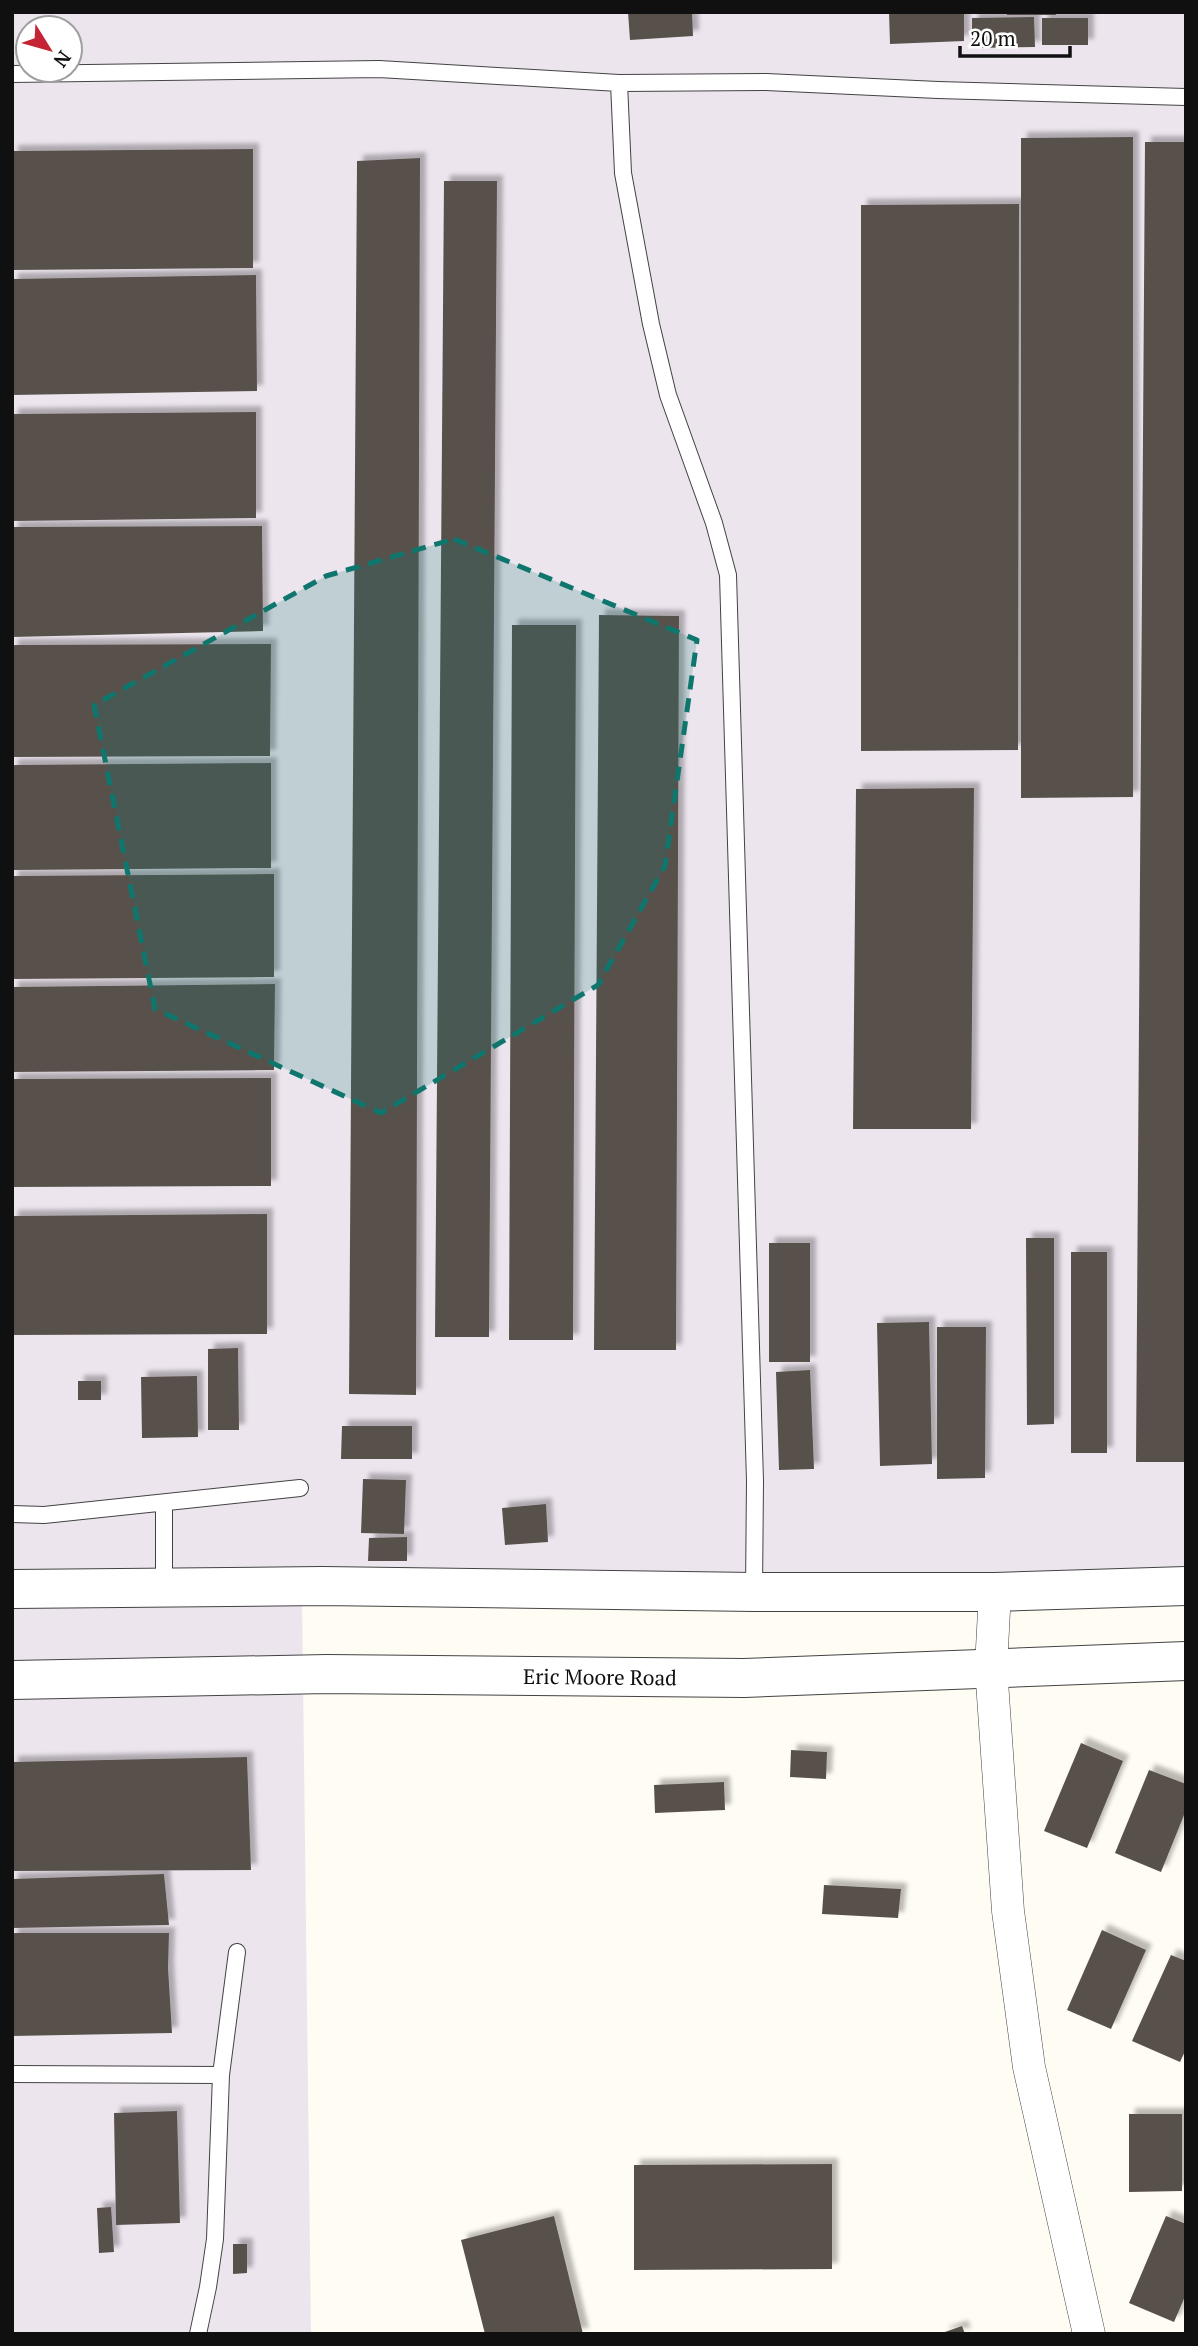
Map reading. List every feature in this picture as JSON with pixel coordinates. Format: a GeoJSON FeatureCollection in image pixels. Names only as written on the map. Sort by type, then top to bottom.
{"type":"FeatureCollection","features":[{"type":"Feature","properties":{"kind":"street"},"geometry":{"type":"LineString","coordinates":[[12,1589],[323,1586],[754,1592],[995,1592],[1186,1586]]}},
{"type":"Feature","properties":{"kind":"street"},"geometry":{"type":"LineString","coordinates":[[995,1592],[991,1667],[1008,1911],[1029,2067],[1089,2334]]}},
{"type":"Feature","properties":{"kind":"street","name":"Eric Moore Road"},"geometry":{"type":"LineString","coordinates":[[12,1679],[327,1674],[744,1678],[1186,1661]]}},
{"type":"Feature","properties":{"kind":"lane"},"geometry":{"type":"LineString","coordinates":[[12,74],[379,69],[619,83],[766,82],[1186,97]]}},
{"type":"Feature","properties":{"kind":"lane"},"geometry":{"type":"LineString","coordinates":[[619,83],[622,173],[651,324],[668,395],[714,523],[727,575],[755,1467],[754,1592]]}},
{"type":"Feature","properties":{"kind":"lane"},"geometry":{"type":"LineString","coordinates":[[12,1514],[44,1515],[300,1488]]}},
{"type":"Feature","properties":{"kind":"lane"},"geometry":{"type":"LineString","coordinates":[[164,1503],[164,1588]]}},
{"type":"Feature","properties":{"kind":"lane"},"geometry":{"type":"LineString","coordinates":[[198,2334],[215,2239],[221,2075],[237,1952]]}},
{"type":"Feature","properties":{"kind":"lane"},"geometry":{"type":"LineString","coordinates":[[12,2074],[221,2075]]}},
{"type":"Feature","properties":{"kind":"highlighted area"},"geometry":{"type":"Polygon","coordinates":[[[454,539],[697,640],[665,866],[598,985],[381,1113],[155,1009],[94,705],[326,576],[454,539]]]}},
{"type":"Feature","properties":{"kind":"shaded area"},"geometry":{"type":"Polygon","coordinates":[[[12,12],[1186,12],[1186,1589],[302,1596],[311,2334],[12,2334],[12,12]]]}},
{"type":"Feature","properties":{"kind":"building"},"geometry":{"type":"Polygon","coordinates":[[[628,12],[692,12],[693,36],[630,40],[628,12]]]}},
{"type":"Feature","properties":{"kind":"building"},"geometry":{"type":"Polygon","coordinates":[[[889,12],[964,12],[964,41],[890,44],[889,12]]]}},
{"type":"Feature","properties":{"kind":"building"},"geometry":{"type":"Polygon","coordinates":[[[1007,12],[1056,12],[1056,15],[1007,15],[1007,12]]]}},
{"type":"Feature","properties":{"kind":"building"},"geometry":{"type":"Polygon","coordinates":[[[1034,17],[1035,47],[972,48],[972,18],[1034,17]]]}},
{"type":"Feature","properties":{"kind":"building"},"geometry":{"type":"Polygon","coordinates":[[[1042,18],[1088,18],[1088,45],[1042,45],[1042,18]]]}},
{"type":"Feature","properties":{"kind":"building"},"geometry":{"type":"Polygon","coordinates":[[[1133,137],[1133,797],[1021,798],[1021,138],[1133,137]]]}},
{"type":"Feature","properties":{"kind":"building"},"geometry":{"type":"Polygon","coordinates":[[[1145,142],[1186,142],[1186,1462],[1136,1462],[1145,142]]]}},
{"type":"Feature","properties":{"kind":"building"},"geometry":{"type":"Polygon","coordinates":[[[253,149],[253,268],[12,270],[12,151],[253,149]]]}},
{"type":"Feature","properties":{"kind":"building"},"geometry":{"type":"Polygon","coordinates":[[[420,158],[416,1395],[349,1394],[357,161],[420,158]]]}},
{"type":"Feature","properties":{"kind":"building"},"geometry":{"type":"Polygon","coordinates":[[[444,181],[497,181],[489,1337],[435,1337],[444,181]]]}},
{"type":"Feature","properties":{"kind":"building"},"geometry":{"type":"Polygon","coordinates":[[[1019,204],[1018,750],[861,751],[861,205],[1019,204]]]}},
{"type":"Feature","properties":{"kind":"building"},"geometry":{"type":"Polygon","coordinates":[[[256,275],[257,391],[12,395],[12,279],[256,275]]]}},
{"type":"Feature","properties":{"kind":"building"},"geometry":{"type":"Polygon","coordinates":[[[256,412],[256,518],[12,521],[12,414],[256,412]]]}},
{"type":"Feature","properties":{"kind":"building"},"geometry":{"type":"Polygon","coordinates":[[[262,526],[263,631],[12,637],[12,527],[262,526]]]}},
{"type":"Feature","properties":{"kind":"building"},"geometry":{"type":"Polygon","coordinates":[[[599,615],[679,616],[676,1350],[594,1350],[599,615]]]}},
{"type":"Feature","properties":{"kind":"building"},"geometry":{"type":"Polygon","coordinates":[[[512,625],[576,625],[573,1340],[509,1340],[512,625]]]}},
{"type":"Feature","properties":{"kind":"building"},"geometry":{"type":"Polygon","coordinates":[[[271,644],[270,756],[12,757],[12,645],[271,644]]]}},
{"type":"Feature","properties":{"kind":"building"},"geometry":{"type":"Polygon","coordinates":[[[271,763],[271,868],[12,870],[12,765],[271,763]]]}},
{"type":"Feature","properties":{"kind":"building"},"geometry":{"type":"Polygon","coordinates":[[[974,788],[971,1129],[853,1129],[856,789],[974,788]]]}},
{"type":"Feature","properties":{"kind":"building"},"geometry":{"type":"Polygon","coordinates":[[[274,874],[274,977],[12,979],[12,876],[274,874]]]}},
{"type":"Feature","properties":{"kind":"building"},"geometry":{"type":"Polygon","coordinates":[[[275,984],[274,1070],[12,1072],[12,987],[275,984]]]}},
{"type":"Feature","properties":{"kind":"building"},"geometry":{"type":"Polygon","coordinates":[[[271,1078],[271,1186],[12,1187],[12,1079],[271,1078]]]}},
{"type":"Feature","properties":{"kind":"building"},"geometry":{"type":"Polygon","coordinates":[[[267,1214],[267,1334],[12,1335],[12,1216],[267,1214]]]}},
{"type":"Feature","properties":{"kind":"building"},"geometry":{"type":"Polygon","coordinates":[[[1026,1238],[1054,1238],[1054,1424],[1027,1425],[1026,1238]]]}},
{"type":"Feature","properties":{"kind":"building"},"geometry":{"type":"Polygon","coordinates":[[[769,1243],[810,1243],[810,1362],[769,1362],[769,1243]]]}},
{"type":"Feature","properties":{"kind":"building"},"geometry":{"type":"Polygon","coordinates":[[[1071,1252],[1107,1252],[1107,1453],[1071,1453],[1071,1252]]]}},
{"type":"Feature","properties":{"kind":"building"},"geometry":{"type":"Polygon","coordinates":[[[929,1322],[932,1464],[880,1466],[877,1323],[929,1322]]]}},
{"type":"Feature","properties":{"kind":"building"},"geometry":{"type":"Polygon","coordinates":[[[937,1327],[986,1327],[985,1478],[937,1479],[937,1327]]]}},
{"type":"Feature","properties":{"kind":"building"},"geometry":{"type":"Polygon","coordinates":[[[238,1348],[239,1430],[208,1430],[208,1349],[238,1348]]]}},
{"type":"Feature","properties":{"kind":"building"},"geometry":{"type":"Polygon","coordinates":[[[810,1370],[814,1469],[779,1470],[776,1372],[810,1370]]]}},
{"type":"Feature","properties":{"kind":"building"},"geometry":{"type":"Polygon","coordinates":[[[197,1376],[198,1437],[142,1438],[141,1377],[197,1376]]]}},
{"type":"Feature","properties":{"kind":"building"},"geometry":{"type":"Polygon","coordinates":[[[78,1381],[101,1381],[101,1400],[78,1400],[78,1381]]]}},
{"type":"Feature","properties":{"kind":"building"},"geometry":{"type":"Polygon","coordinates":[[[342,1426],[412,1426],[412,1459],[341,1459],[342,1426]]]}},
{"type":"Feature","properties":{"kind":"building"},"geometry":{"type":"Polygon","coordinates":[[[363,1479],[406,1480],[404,1534],[361,1533],[363,1479]]]}},
{"type":"Feature","properties":{"kind":"building"},"geometry":{"type":"Polygon","coordinates":[[[546,1504],[548,1542],[505,1545],[502,1508],[546,1504]]]}},
{"type":"Feature","properties":{"kind":"building"},"geometry":{"type":"Polygon","coordinates":[[[407,1537],[407,1561],[368,1561],[369,1538],[407,1537]]]}},
{"type":"Feature","properties":{"kind":"building"},"geometry":{"type":"Polygon","coordinates":[[[1081,1743],[1123,1761],[1087,1848],[1044,1831],[1081,1743]]]}},
{"type":"Feature","properties":{"kind":"building"},"geometry":{"type":"Polygon","coordinates":[[[791,1750],[827,1752],[826,1779],[790,1777],[791,1750]]]}},
{"type":"Feature","properties":{"kind":"building"},"geometry":{"type":"Polygon","coordinates":[[[247,1757],[251,1870],[12,1871],[12,1762],[247,1757]]]}},
{"type":"Feature","properties":{"kind":"building"},"geometry":{"type":"Polygon","coordinates":[[[1149,1770],[1186,1784],[1186,1810],[1161,1872],[1115,1853],[1149,1770]]]}},
{"type":"Feature","properties":{"kind":"building"},"geometry":{"type":"Polygon","coordinates":[[[724,1782],[725,1810],[655,1813],[654,1785],[724,1782]]]}},
{"type":"Feature","properties":{"kind":"building"},"geometry":{"type":"Polygon","coordinates":[[[164,1874],[169,1925],[12,1928],[12,1879],[164,1874]]]}},
{"type":"Feature","properties":{"kind":"building"},"geometry":{"type":"Polygon","coordinates":[[[824,1885],[901,1889],[898,1918],[822,1914],[824,1885]]]}},
{"type":"Feature","properties":{"kind":"building"},"geometry":{"type":"Polygon","coordinates":[[[1102,1930],[1146,1950],[1111,2029],[1067,2010],[1102,1930]]]}},
{"type":"Feature","properties":{"kind":"building"},"geometry":{"type":"Polygon","coordinates":[[[12,1933],[169,1933],[172,2033],[12,2036],[12,1933]]]}},
{"type":"Feature","properties":{"kind":"building"},"geometry":{"type":"Polygon","coordinates":[[[1171,1955],[1186,1961],[1186,2049],[1180,2062],[1132,2041],[1171,1955]]]}},
{"type":"Feature","properties":{"kind":"building"},"geometry":{"type":"Polygon","coordinates":[[[177,2111],[180,2223],[116,2225],[114,2113],[177,2111]]]}},
{"type":"Feature","properties":{"kind":"building"},"geometry":{"type":"Polygon","coordinates":[[[1129,2114],[1182,2114],[1182,2191],[1129,2192],[1129,2114]]]}},
{"type":"Feature","properties":{"kind":"building"},"geometry":{"type":"Polygon","coordinates":[[[832,2164],[832,2269],[634,2270],[634,2165],[832,2164]]]}},
{"type":"Feature","properties":{"kind":"building"},"geometry":{"type":"Polygon","coordinates":[[[111,2207],[114,2252],[99,2253],[97,2208],[111,2207]]]}},
{"type":"Feature","properties":{"kind":"building"},"geometry":{"type":"Polygon","coordinates":[[[554,2216],[583,2334],[485,2334],[461,2240],[554,2216]]]}},
{"type":"Feature","properties":{"kind":"building"},"geometry":{"type":"Polygon","coordinates":[[[1166,2216],[1186,2224],[1186,2294],[1174,2322],[1129,2303],[1166,2216]]]}},
{"type":"Feature","properties":{"kind":"building"},"geometry":{"type":"Polygon","coordinates":[[[233,2244],[247,2244],[247,2273],[233,2274],[233,2244]]]}},
{"type":"Feature","properties":{"kind":"building"},"geometry":{"type":"Polygon","coordinates":[[[962,2326],[965,2334],[942,2334],[942,2333],[962,2326]]]}}]}
